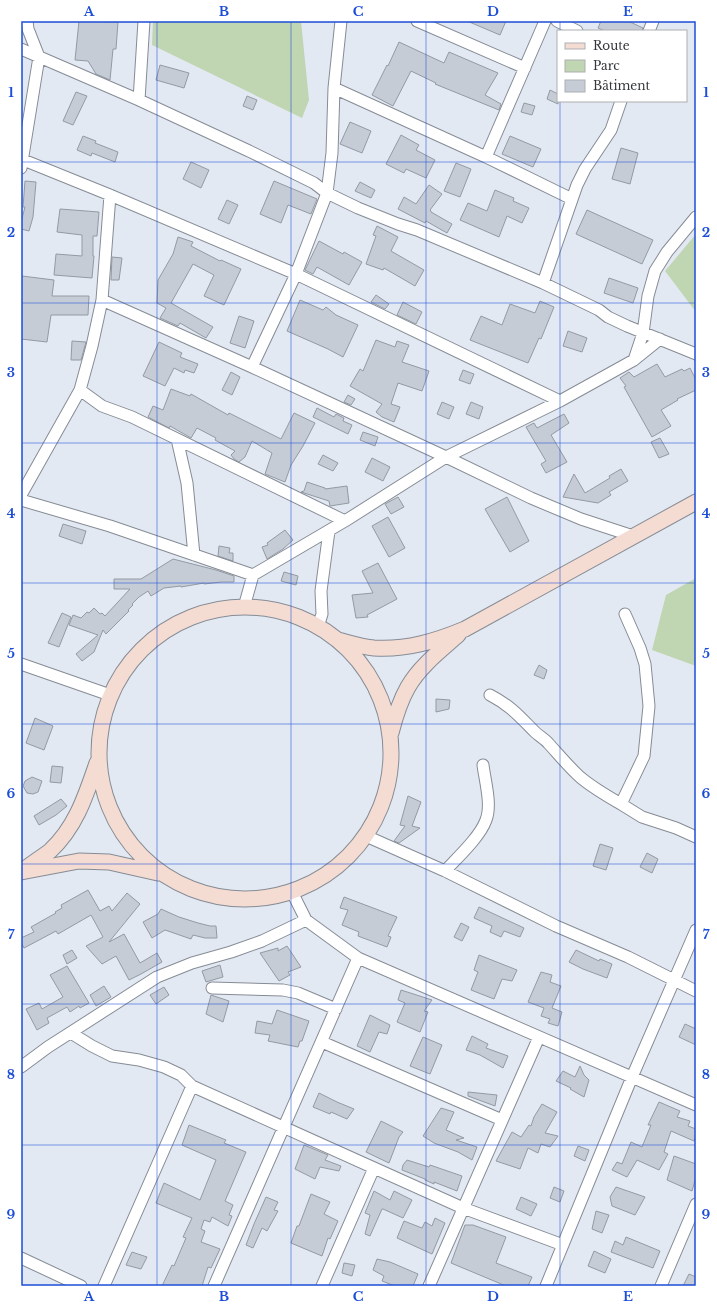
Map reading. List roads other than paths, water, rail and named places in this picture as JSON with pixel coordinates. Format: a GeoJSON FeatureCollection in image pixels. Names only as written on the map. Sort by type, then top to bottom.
{"type":"FeatureCollection","features":[{"type":"Feature","properties":{"kind":"street"},"geometry":{"type":"LineString","coordinates":[[27,21],[28,29],[39,57],[21,162],[110,195],[296,274],[560,401]]}},
{"type":"Feature","properties":{"kind":"street"},"geometry":{"type":"LineString","coordinates":[[139,100],[144,21]]}},
{"type":"Feature","properties":{"kind":"street"},"geometry":{"type":"LineString","coordinates":[[252,367],[296,274],[327,192],[332,153],[334,88],[341,21]]}},
{"type":"Feature","properties":{"kind":"street"},"geometry":{"type":"LineString","coordinates":[[417,21],[525,68]]}},
{"type":"Feature","properties":{"kind":"street"},"geometry":{"type":"LineString","coordinates":[[486,157],[545,21]]}},
{"type":"Feature","properties":{"kind":"street"},"geometry":{"type":"LineString","coordinates":[[557,21],[574,30]]}},
{"type":"Feature","properties":{"kind":"street"},"geometry":{"type":"LineString","coordinates":[[21,49],[139,100],[249,151],[314,183],[327,192],[358,208],[417,230],[543,283],[599,310],[616,321],[696,354]]}},
{"type":"Feature","properties":{"kind":"street"},"geometry":{"type":"LineString","coordinates":[[334,88],[486,157],[572,199]]}},
{"type":"Feature","properties":{"kind":"street"},"geometry":{"type":"LineString","coordinates":[[543,283],[584,169],[611,130],[621,102]]}},
{"type":"Feature","properties":{"kind":"street"},"geometry":{"type":"LineString","coordinates":[[21,495],[80,390],[92,346],[102,300],[110,195]]}},
{"type":"Feature","properties":{"kind":"street"},"geometry":{"type":"LineString","coordinates":[[634,360],[643,333],[648,296],[655,271],[667,252],[696,218]]}},
{"type":"Feature","properties":{"kind":"street"},"geometry":{"type":"LineString","coordinates":[[102,300],[252,367],[531,498],[581,519],[633,536]]}},
{"type":"Feature","properties":{"kind":"street"},"geometry":{"type":"LineString","coordinates":[[244,607],[253,575],[329,531],[446,457],[560,401],[634,360],[660,339]]}},
{"type":"Feature","properties":{"kind":"street"},"geometry":{"type":"LineString","coordinates":[[80,390],[102,406],[132,417],[345,521]]}},
{"type":"Feature","properties":{"kind":"street"},"geometry":{"type":"LineString","coordinates":[[177,439],[187,483],[194,555]]}},
{"type":"Feature","properties":{"kind":"street"},"geometry":{"type":"LineString","coordinates":[[21,500],[110,526],[253,575]]}},
{"type":"Feature","properties":{"kind":"street"},"geometry":{"type":"LineString","coordinates":[[338,640],[373,648],[394,648],[416,646],[445,637],[465,629],[696,502]]}},
{"type":"Feature","properties":{"kind":"street"},"geometry":{"type":"LineString","coordinates":[[318,627],[322,614],[321,591],[329,531]]}},
{"type":"Feature","properties":{"kind":"street"},"geometry":{"type":"LineString","coordinates":[[244,607],[274,610],[296,617],[318,627],[338,640],[355,657],[368,674],[378,691],[385,710],[391,736],[392,762],[388,789],[379,814],[366,836],[341,864],[310,885],[250,900],[225,899],[201,893],[178,884],[162,874],[139,855],[117,827],[103,793],[98,760],[100,726],[110,695],[126,666],[149,642],[176,624],[198,615],[220,609],[244,607]]}},
{"type":"Feature","properties":{"kind":"street"},"geometry":{"type":"LineString","coordinates":[[621,804],[644,756],[648,706],[645,664],[640,648],[625,614]]}},
{"type":"Feature","properties":{"kind":"street"},"geometry":{"type":"LineString","coordinates":[[391,736],[400,703],[409,685],[420,672],[465,629]]}},
{"type":"Feature","properties":{"kind":"street"},"geometry":{"type":"LineString","coordinates":[[21,664],[110,695]]}},
{"type":"Feature","properties":{"kind":"street"},"geometry":{"type":"LineString","coordinates":[[490,695],[504,703],[521,716],[535,732],[548,742],[581,778],[600,792],[642,817],[676,828],[696,837]]}},
{"type":"Feature","properties":{"kind":"street"},"geometry":{"type":"LineString","coordinates":[[21,871],[50,850],[77,816],[87,794],[98,760]]}},
{"type":"Feature","properties":{"kind":"street"},"geometry":{"type":"LineString","coordinates":[[445,871],[463,852],[487,820],[489,803],[483,765]]}},
{"type":"Feature","properties":{"kind":"street"},"geometry":{"type":"LineString","coordinates":[[366,836],[445,871],[556,926],[628,957],[696,991]]}},
{"type":"Feature","properties":{"kind":"street"},"geometry":{"type":"LineString","coordinates":[[21,871],[79,861],[109,862],[162,874]]}},
{"type":"Feature","properties":{"kind":"street"},"geometry":{"type":"LineString","coordinates":[[291,890],[306,920],[358,958],[696,1105]]}},
{"type":"Feature","properties":{"kind":"street"},"geometry":{"type":"LineString","coordinates":[[21,1067],[99,1013],[157,977],[192,963],[262,941],[306,920]]}},
{"type":"Feature","properties":{"kind":"street"},"geometry":{"type":"LineString","coordinates":[[546,1286],[632,1077],[696,930]]}},
{"type":"Feature","properties":{"kind":"street"},"geometry":{"type":"LineString","coordinates":[[214,1286],[285,1128],[358,958]]}},
{"type":"Feature","properties":{"kind":"street"},"geometry":{"type":"LineString","coordinates":[[212,988],[283,990],[298,993],[336,1009]]}},
{"type":"Feature","properties":{"kind":"street"},"geometry":{"type":"LineString","coordinates":[[70,1033],[112,1056],[139,1060],[170,1070],[181,1075],[192,1086],[463,1208],[563,1245]]}},
{"type":"Feature","properties":{"kind":"street"},"geometry":{"type":"LineString","coordinates":[[429,1286],[539,1036]]}},
{"type":"Feature","properties":{"kind":"street"},"geometry":{"type":"LineString","coordinates":[[322,1042],[502,1120]]}},
{"type":"Feature","properties":{"kind":"street"},"geometry":{"type":"LineString","coordinates":[[104,1286],[192,1086]]}},
{"type":"Feature","properties":{"kind":"street"},"geometry":{"type":"LineString","coordinates":[[322,1286],[374,1168]]}},
{"type":"Feature","properties":{"kind":"street"},"geometry":{"type":"LineString","coordinates":[[661,1286],[696,1206]]}},
{"type":"Feature","properties":{"kind":"street"},"geometry":{"type":"LineString","coordinates":[[21,1258],[81,1286]]}}]}
